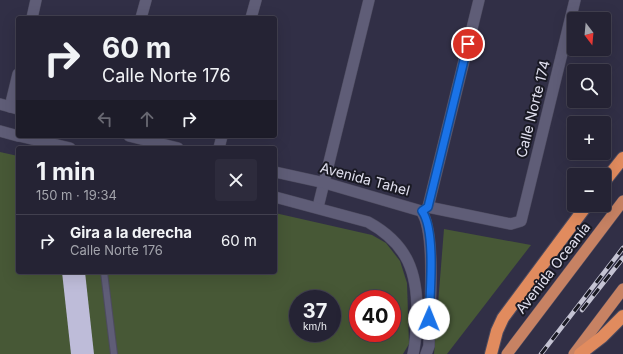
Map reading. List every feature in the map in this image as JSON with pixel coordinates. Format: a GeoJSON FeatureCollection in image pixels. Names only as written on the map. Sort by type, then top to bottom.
{"type":"FeatureCollection","features":[{"type":"Feature","properties":{"kind":"highway"},"geometry":{"type":"LineString","coordinates":[[611,173],[623,158]]}},
{"type":"Feature","properties":{"kind":"highway","name":"Avenida Oceanía"},"geometry":{"type":"LineString","coordinates":[[507,354],[623,201]]}},
{"type":"Feature","properties":{"kind":"highway"},"geometry":{"type":"LineString","coordinates":[[491,354],[502,318],[582,212]]}},
{"type":"Feature","properties":{"kind":"highway"},"geometry":{"type":"LineString","coordinates":[[574,354],[623,289]]}},
{"type":"Feature","properties":{"kind":"highway"},"geometry":{"type":"LineString","coordinates":[[580,354],[602,337],[623,316]]}},
{"type":"Feature","properties":{"kind":"street"},"geometry":{"type":"LineString","coordinates":[[32,16],[36,0]]}},
{"type":"Feature","properties":{"kind":"street"},"geometry":{"type":"LineString","coordinates":[[142,16],[146,0]]}},
{"type":"Feature","properties":{"kind":"street"},"geometry":{"type":"LineString","coordinates":[[252,16],[256,0]]}},
{"type":"Feature","properties":{"kind":"street"},"geometry":{"type":"LineString","coordinates":[[318,208],[369,0]]}},
{"type":"Feature","properties":{"kind":"street"},"geometry":{"type":"LineString","coordinates":[[425,209],[479,0]]}},
{"type":"Feature","properties":{"kind":"street","name":"Calle Norte 174"},"geometry":{"type":"LineString","coordinates":[[518,223],[522,217],[575,0]]}},
{"type":"Feature","properties":{"kind":"street"},"geometry":{"type":"LineString","coordinates":[[9,107],[16,81]]}},
{"type":"Feature","properties":{"kind":"street"},"geometry":{"type":"LineString","coordinates":[[0,131],[16,135]]}},
{"type":"Feature","properties":{"kind":"street"},"geometry":{"type":"LineString","coordinates":[[28,138],[62,146]]}},
{"type":"Feature","properties":{"kind":"street"},"geometry":{"type":"LineString","coordinates":[[137,138],[170,146]]}},
{"type":"Feature","properties":{"kind":"street","name":"Avenida Tahel"},"geometry":{"type":"LineString","coordinates":[[277,172],[425,209],[511,224],[518,223]]}},
{"type":"Feature","properties":{"kind":"street"},"geometry":{"type":"LineString","coordinates":[[277,198],[368,222],[381,229],[399,247],[412,270],[416,286],[416,344],[413,354]]}},
{"type":"Feature","properties":{"kind":"street","name":"Avenida Tahel"},"geometry":{"type":"LineString","coordinates":[[425,209],[430,238],[429,346],[426,354]]}},
{"type":"Feature","properties":{"kind":"lane"},"geometry":{"type":"LineString","coordinates":[[104,274],[114,354]]}},
{"type":"Feature","properties":{"kind":"green space"},"geometry":{"type":"Polygon","coordinates":[[[0,152],[16,156],[16,274],[277,274],[277,213],[372,235],[386,243],[400,261],[407,283],[409,344],[403,354],[0,354],[0,152]]]}},
{"type":"Feature","properties":{"kind":"green space"},"geometry":{"type":"Polygon","coordinates":[[[444,229],[531,245],[447,354],[434,354],[444,229]]]}},
{"type":"Feature","properties":{"kind":"building"},"geometry":{"type":"Polygon","coordinates":[[[62,274],[85,274],[94,354],[71,354],[62,274]]]}},
{"type":"Feature","properties":{"kind":"railway"},"geometry":{"type":"LineString","coordinates":[[541,354],[623,248]]}},
{"type":"Feature","properties":{"kind":"railway"},"geometry":{"type":"LineString","coordinates":[[582,310],[623,258]]}},
{"type":"Feature","properties":{"kind":"route"},"geometry":{"type":"LineString","coordinates":[[429,319],[430,238],[425,216],[422,211],[428,207],[468,44]]}}]}
